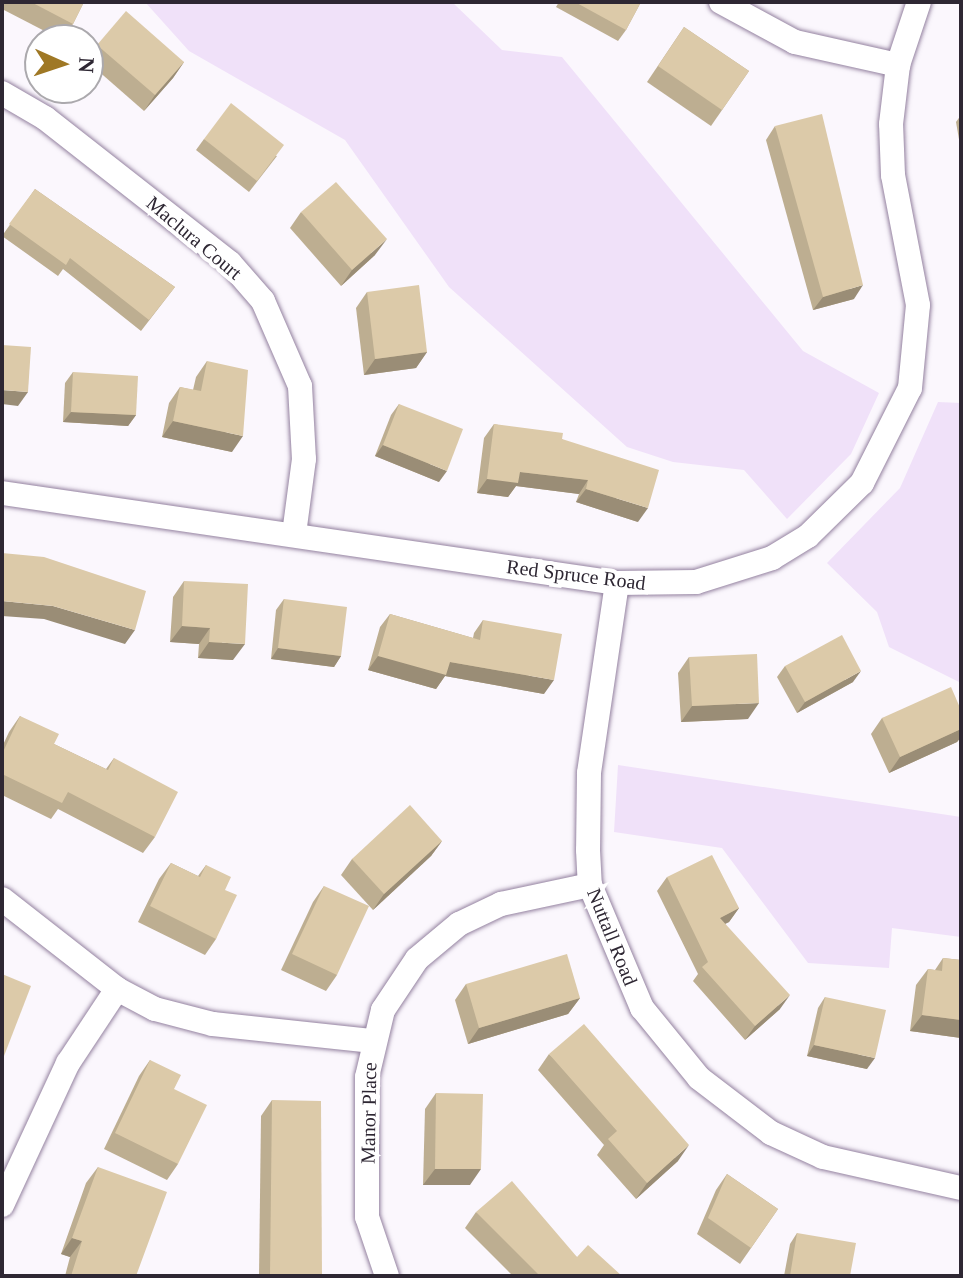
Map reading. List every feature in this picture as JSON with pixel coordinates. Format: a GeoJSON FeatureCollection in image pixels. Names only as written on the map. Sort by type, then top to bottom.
{"type":"FeatureCollection","features":[{"type":"Feature","properties":{"kind":"street"},"geometry":{"type":"LineString","coordinates":[[721,2],[795,42],[898,65]]}},
{"type":"Feature","properties":{"kind":"street","name":"Red Spruce Road"},"geometry":{"type":"LineString","coordinates":[[2,493],[617,583],[696,582],[772,558],[841,508],[888,444],[910,388],[919,328],[893,175],[898,65],[919,2]]}},
{"type":"Feature","properties":{"kind":"street","name":"Maclura Court"},"geometry":{"type":"LineString","coordinates":[[2,93],[45,118],[230,263],[263,301],[291,355],[302,398],[304,459],[294,534]]}},
{"type":"Feature","properties":{"kind":"street","name":"Nuttall Road"},"geometry":{"type":"LineString","coordinates":[[617,583],[589,773],[590,885],[642,1008],[723,1100],[823,1157],[961,1188]]}},
{"type":"Feature","properties":{"kind":"street","name":"Manor Place"},"geometry":{"type":"LineString","coordinates":[[387,1276],[367,1217],[373,1041],[399,981],[459,924],[501,904],[590,885]]}},
{"type":"Feature","properties":{"kind":"street"},"geometry":{"type":"LineString","coordinates":[[2,899],[117,989],[213,1024],[373,1041]]}},
{"type":"Feature","properties":{"kind":"street"},"geometry":{"type":"LineString","coordinates":[[2,1205],[68,1063],[117,989]]}},
{"type":"Feature","properties":{"kind":"shaded area"},"geometry":{"type":"Polygon","coordinates":[[[145,2],[452,2],[502,50],[562,57],[803,351],[879,393],[851,454],[787,519],[744,470],[673,462],[627,447],[449,287],[345,140],[189,51],[145,2]]]}},
{"type":"Feature","properties":{"kind":"shaded area"},"geometry":{"type":"Polygon","coordinates":[[[938,402],[961,403],[961,683],[889,647],[877,612],[827,563],[900,488],[938,402]]]}},
{"type":"Feature","properties":{"kind":"shaded area"},"geometry":{"type":"Polygon","coordinates":[[[618,765],[961,817],[961,937],[892,928],[889,968],[808,963],[722,848],[614,832],[618,765]]]}},
{"type":"Feature","properties":{"kind":"building"},"geometry":{"type":"Polygon","coordinates":[[[31,2],[84,2],[73,24],[31,2]]]}},
{"type":"Feature","properties":{"kind":"building"},"geometry":{"type":"Polygon","coordinates":[[[575,2],[641,2],[626,30],[575,2]]]}},
{"type":"Feature","properties":{"kind":"building"},"geometry":{"type":"Polygon","coordinates":[[[126,11],[184,62],[155,95],[104,51],[104,37],[126,11]]]}},
{"type":"Feature","properties":{"kind":"building"},"geometry":{"type":"Polygon","coordinates":[[[684,27],[749,71],[722,110],[658,66],[684,27]]]}},
{"type":"Feature","properties":{"kind":"building"},"geometry":{"type":"Polygon","coordinates":[[[231,103],[284,145],[257,181],[204,139],[231,103]]]}},
{"type":"Feature","properties":{"kind":"building"},"geometry":{"type":"Polygon","coordinates":[[[822,114],[863,285],[823,297],[775,126],[822,114]]]}},
{"type":"Feature","properties":{"kind":"building"},"geometry":{"type":"Polygon","coordinates":[[[336,182],[387,239],[352,270],[301,212],[336,182]]]}},
{"type":"Feature","properties":{"kind":"building"},"geometry":{"type":"Polygon","coordinates":[[[35,189],[175,287],[149,320],[70,258],[66,265],[9,224],[35,189]]]}},
{"type":"Feature","properties":{"kind":"building"},"geometry":{"type":"Polygon","coordinates":[[[419,285],[427,352],[375,359],[367,292],[419,285]]]}},
{"type":"Feature","properties":{"kind":"building"},"geometry":{"type":"Polygon","coordinates":[[[2,345],[31,347],[28,392],[2,390],[2,345]]]}},
{"type":"Feature","properties":{"kind":"building"},"geometry":{"type":"Polygon","coordinates":[[[207,361],[248,370],[243,436],[173,421],[180,387],[201,391],[207,361]]]}},
{"type":"Feature","properties":{"kind":"building"},"geometry":{"type":"Polygon","coordinates":[[[73,372],[138,376],[136,415],[71,412],[73,372]]]}},
{"type":"Feature","properties":{"kind":"building"},"geometry":{"type":"Polygon","coordinates":[[[399,404],[463,429],[447,471],[383,445],[399,404]]]}},
{"type":"Feature","properties":{"kind":"building"},"geometry":{"type":"Polygon","coordinates":[[[494,424],[563,433],[562,439],[659,470],[648,508],[586,489],[588,480],[520,472],[518,483],[487,479],[494,424]]]}},
{"type":"Feature","properties":{"kind":"building"},"geometry":{"type":"Polygon","coordinates":[[[2,553],[44,557],[146,591],[135,630],[53,606],[2,601],[2,553]]]}},
{"type":"Feature","properties":{"kind":"building"},"geometry":{"type":"Polygon","coordinates":[[[184,581],[248,584],[245,644],[209,642],[210,628],[182,626],[184,581]]]}},
{"type":"Feature","properties":{"kind":"building"},"geometry":{"type":"Polygon","coordinates":[[[284,599],[347,607],[341,656],[278,648],[284,599]]]}},
{"type":"Feature","properties":{"kind":"building"},"geometry":{"type":"Polygon","coordinates":[[[390,614],[480,640],[483,620],[562,634],[554,680],[450,662],[446,675],[378,656],[390,614]]]}},
{"type":"Feature","properties":{"kind":"building"},"geometry":{"type":"Polygon","coordinates":[[[842,635],[861,671],[805,702],[785,666],[842,635]]]}},
{"type":"Feature","properties":{"kind":"building"},"geometry":{"type":"Polygon","coordinates":[[[757,654],[759,703],[692,706],[689,657],[757,654]]]}},
{"type":"Feature","properties":{"kind":"building"},"geometry":{"type":"Polygon","coordinates":[[[951,687],[961,710],[961,729],[900,757],[882,718],[951,687]]]}},
{"type":"Feature","properties":{"kind":"building"},"geometry":{"type":"Polygon","coordinates":[[[20,716],[59,734],[54,744],[108,770],[114,758],[178,792],[155,837],[68,792],[62,803],[2,774],[2,754],[20,716]]]}},
{"type":"Feature","properties":{"kind":"building"},"geometry":{"type":"Polygon","coordinates":[[[410,805],[442,841],[384,894],[352,859],[410,805]]]}},
{"type":"Feature","properties":{"kind":"building"},"geometry":{"type":"Polygon","coordinates":[[[712,855],[739,908],[720,918],[790,995],[755,1026],[702,967],[708,962],[667,877],[712,855]]]}},
{"type":"Feature","properties":{"kind":"building"},"geometry":{"type":"Polygon","coordinates":[[[171,863],[200,877],[206,865],[231,877],[225,890],[237,895],[216,939],[150,906],[171,863]]]}},
{"type":"Feature","properties":{"kind":"building"},"geometry":{"type":"Polygon","coordinates":[[[324,886],[369,906],[337,975],[292,954],[324,886]]]}},
{"type":"Feature","properties":{"kind":"building"},"geometry":{"type":"Polygon","coordinates":[[[567,954],[580,998],[479,1028],[466,984],[567,954]]]}},
{"type":"Feature","properties":{"kind":"building"},"geometry":{"type":"Polygon","coordinates":[[[943,958],[961,960],[961,1020],[922,1015],[928,969],[942,971],[943,958]]]}},
{"type":"Feature","properties":{"kind":"building"},"geometry":{"type":"Polygon","coordinates":[[[2,974],[31,986],[4,1056],[2,1056],[2,974]]]}},
{"type":"Feature","properties":{"kind":"building"},"geometry":{"type":"Polygon","coordinates":[[[825,997],[886,1010],[875,1058],[814,1045],[825,997]]]}},
{"type":"Feature","properties":{"kind":"building"},"geometry":{"type":"Polygon","coordinates":[[[584,1024],[689,1145],[647,1183],[608,1139],[617,1131],[549,1054],[584,1024]]]}},
{"type":"Feature","properties":{"kind":"building"},"geometry":{"type":"Polygon","coordinates":[[[150,1060],[181,1075],[174,1089],[207,1105],[178,1164],[115,1133],[150,1060]]]}},
{"type":"Feature","properties":{"kind":"building"},"geometry":{"type":"Polygon","coordinates":[[[436,1093],[483,1094],[481,1169],[435,1169],[436,1093]]]}},
{"type":"Feature","properties":{"kind":"building"},"geometry":{"type":"Polygon","coordinates":[[[272,1100],[321,1101],[322,1276],[270,1276],[272,1100]]]}},
{"type":"Feature","properties":{"kind":"building"},"geometry":{"type":"Polygon","coordinates":[[[98,1167],[167,1192],[136,1276],[71,1276],[82,1241],[72,1238],[98,1167]]]}},
{"type":"Feature","properties":{"kind":"building"},"geometry":{"type":"Polygon","coordinates":[[[727,1174],[778,1209],[751,1248],[708,1218],[727,1174]]]}},
{"type":"Feature","properties":{"kind":"building"},"geometry":{"type":"Polygon","coordinates":[[[512,1181],[577,1257],[588,1245],[622,1276],[540,1276],[476,1212],[512,1181]]]}},
{"type":"Feature","properties":{"kind":"building"},"geometry":{"type":"Polygon","coordinates":[[[797,1233],[856,1243],[850,1276],[790,1276],[797,1233]]]}}]}
